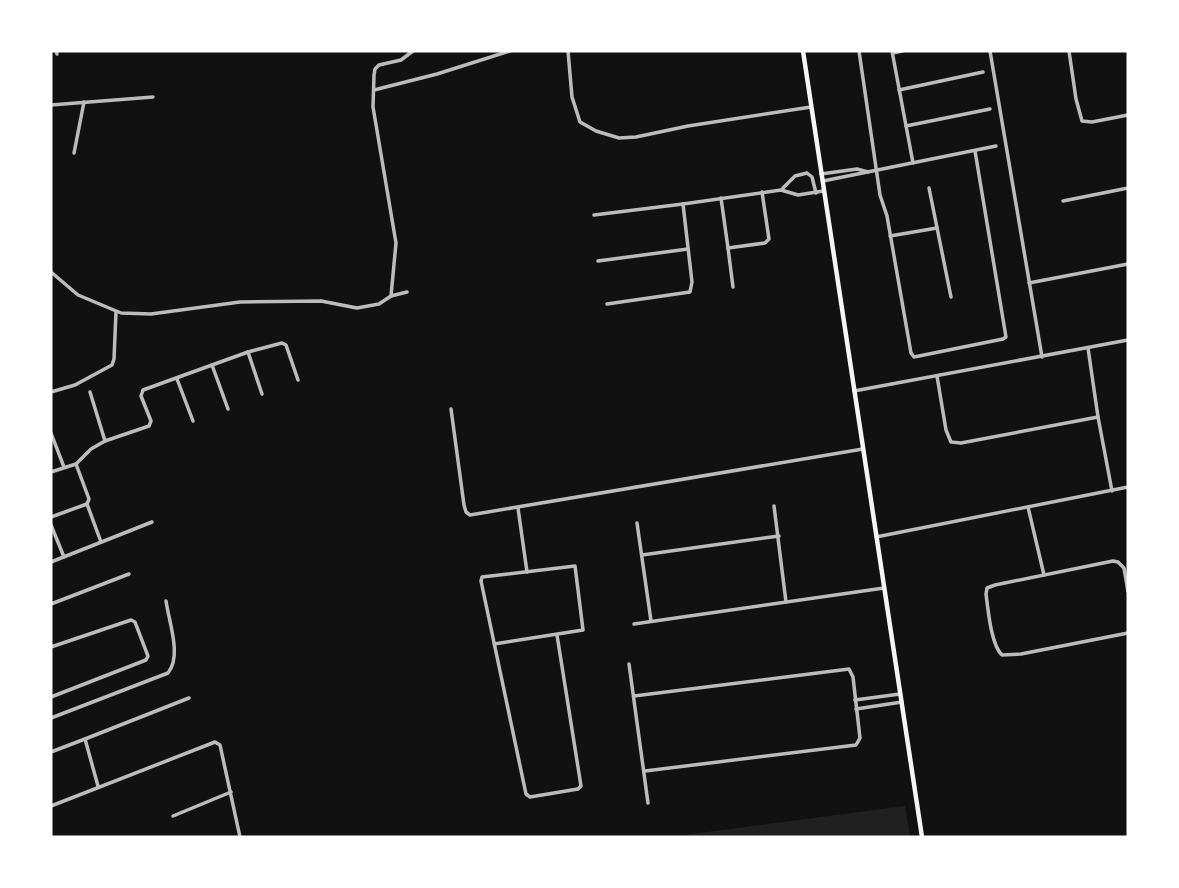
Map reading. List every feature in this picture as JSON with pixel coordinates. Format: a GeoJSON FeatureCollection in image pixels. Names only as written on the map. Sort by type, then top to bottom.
{"type":"FeatureCollection","features":[{"type":"Feature","properties":{"kind":"main road"},"geometry":{"type":"LineString","coordinates":[[803,51],[922,837]]}},
{"type":"Feature","properties":{"kind":"street"},"geometry":{"type":"LineString","coordinates":[[391,296],[396,243],[373,107],[374,75],[377,66],[401,60],[413,51]]}},
{"type":"Feature","properties":{"kind":"street"},"geometry":{"type":"LineString","coordinates":[[374,90],[510,51]]}},
{"type":"Feature","properties":{"kind":"street"},"geometry":{"type":"LineString","coordinates":[[568,51],[572,97],[580,122],[596,131],[620,138],[811,107]]}},
{"type":"Feature","properties":{"kind":"street"},"geometry":{"type":"LineString","coordinates":[[859,51],[881,202],[886,210],[912,355],[1005,338],[975,151]]}},
{"type":"Feature","properties":{"kind":"street"},"geometry":{"type":"LineString","coordinates":[[902,51],[892,52],[913,163]]}},
{"type":"Feature","properties":{"kind":"street"},"geometry":{"type":"LineString","coordinates":[[990,51],[1042,357]]}},
{"type":"Feature","properties":{"kind":"street"},"geometry":{"type":"LineString","coordinates":[[1069,51],[1077,107],[1082,121],[1092,122],[1128,115]]}},
{"type":"Feature","properties":{"kind":"street"},"geometry":{"type":"LineString","coordinates":[[900,90],[982,72]]}},
{"type":"Feature","properties":{"kind":"street"},"geometry":{"type":"LineString","coordinates":[[51,105],[153,97]]}},
{"type":"Feature","properties":{"kind":"street"},"geometry":{"type":"LineString","coordinates":[[74,153],[84,102]]}},
{"type":"Feature","properties":{"kind":"street"},"geometry":{"type":"LineString","coordinates":[[906,126],[990,109]]}},
{"type":"Feature","properties":{"kind":"street"},"geometry":{"type":"LineString","coordinates":[[822,181],[996,146]]}},
{"type":"Feature","properties":{"kind":"street"},"geometry":{"type":"LineString","coordinates":[[821,174],[857,169],[868,172]]}},
{"type":"Feature","properties":{"kind":"street"},"geometry":{"type":"LineString","coordinates":[[781,190],[795,176],[807,173],[812,177],[816,193]]}},
{"type":"Feature","properties":{"kind":"street"},"geometry":{"type":"LineString","coordinates":[[929,188],[951,297]]}},
{"type":"Feature","properties":{"kind":"street"},"geometry":{"type":"LineString","coordinates":[[1063,201],[1128,188]]}},
{"type":"Feature","properties":{"kind":"street"},"geometry":{"type":"LineString","coordinates":[[594,215],[781,190],[798,195],[823,191]]}},
{"type":"Feature","properties":{"kind":"street"},"geometry":{"type":"LineString","coordinates":[[728,248],[767,242],[769,236],[762,192]]}},
{"type":"Feature","properties":{"kind":"street"},"geometry":{"type":"LineString","coordinates":[[721,198],[733,287]]}},
{"type":"Feature","properties":{"kind":"street"},"geometry":{"type":"LineString","coordinates":[[607,304],[690,292],[692,282],[683,204]]}},
{"type":"Feature","properties":{"kind":"street"},"geometry":{"type":"LineString","coordinates":[[890,236],[936,228]]}},
{"type":"Feature","properties":{"kind":"street"},"geometry":{"type":"LineString","coordinates":[[598,261],[688,249]]}},
{"type":"Feature","properties":{"kind":"street"},"geometry":{"type":"LineString","coordinates":[[1029,283],[1128,264]]}},
{"type":"Feature","properties":{"kind":"street"},"geometry":{"type":"LineString","coordinates":[[52,274],[78,295],[116,312],[151,314],[240,302],[321,301],[357,307],[379,304],[391,296],[407,292]]}},
{"type":"Feature","properties":{"kind":"street"},"geometry":{"type":"LineString","coordinates":[[51,392],[75,384],[112,365],[116,312]]}},
{"type":"Feature","properties":{"kind":"street"},"geometry":{"type":"LineString","coordinates":[[854,391],[1128,340]]}},
{"type":"Feature","properties":{"kind":"street"},"geometry":{"type":"LineString","coordinates":[[51,472],[76,464],[92,449],[106,441],[149,426],[151,421],[141,393],[144,390],[282,342],[286,345],[298,380]]}},
{"type":"Feature","properties":{"kind":"street"},"geometry":{"type":"LineString","coordinates":[[1088,348],[1112,491]]}},
{"type":"Feature","properties":{"kind":"street"},"geometry":{"type":"LineString","coordinates":[[247,352],[262,394]]}},
{"type":"Feature","properties":{"kind":"street"},"geometry":{"type":"LineString","coordinates":[[212,365],[228,409]]}},
{"type":"Feature","properties":{"kind":"street"},"geometry":{"type":"LineString","coordinates":[[937,376],[946,430],[951,443],[1098,417]]}},
{"type":"Feature","properties":{"kind":"street"},"geometry":{"type":"LineString","coordinates":[[177,379],[193,421]]}},
{"type":"Feature","properties":{"kind":"street"},"geometry":{"type":"LineString","coordinates":[[90,392],[106,441]]}},
{"type":"Feature","properties":{"kind":"street"},"geometry":{"type":"LineString","coordinates":[[452,409],[467,513],[518,507],[863,449]]}},
{"type":"Feature","properties":{"kind":"street"},"geometry":{"type":"LineString","coordinates":[[51,433],[64,467]]}},
{"type":"Feature","properties":{"kind":"street"},"geometry":{"type":"LineString","coordinates":[[76,464],[101,542]]}},
{"type":"Feature","properties":{"kind":"street"},"geometry":{"type":"LineString","coordinates":[[876,537],[1128,487]]}},
{"type":"Feature","properties":{"kind":"street"},"geometry":{"type":"LineString","coordinates":[[51,517],[87,504]]}},
{"type":"Feature","properties":{"kind":"street"},"geometry":{"type":"LineString","coordinates":[[774,506],[786,602]]}},
{"type":"Feature","properties":{"kind":"street"},"geometry":{"type":"LineString","coordinates":[[518,507],[527,572]]}},
{"type":"Feature","properties":{"kind":"street"},"geometry":{"type":"LineString","coordinates":[[1028,507],[1044,575]]}},
{"type":"Feature","properties":{"kind":"street"},"geometry":{"type":"LineString","coordinates":[[51,562],[152,522]]}},
{"type":"Feature","properties":{"kind":"street"},"geometry":{"type":"LineString","coordinates":[[637,523],[651,621]]}},
{"type":"Feature","properties":{"kind":"street"},"geometry":{"type":"LineString","coordinates":[[51,525],[64,556]]}},
{"type":"Feature","properties":{"kind":"street"},"geometry":{"type":"LineString","coordinates":[[642,555],[779,536]]}},
{"type":"Feature","properties":{"kind":"street"},"geometry":{"type":"LineString","coordinates":[[1128,592],[1124,568],[1118,562],[1104,562],[987,588],[986,594],[995,642],[1002,655],[1021,654],[1128,633]]}},
{"type":"Feature","properties":{"kind":"street"},"geometry":{"type":"LineString","coordinates":[[494,644],[583,630],[574,565],[481,579],[494,644],[526,794],[530,797],[578,789],[581,786],[557,635]]}},
{"type":"Feature","properties":{"kind":"street"},"geometry":{"type":"LineString","coordinates":[[51,604],[130,574]]}},
{"type":"Feature","properties":{"kind":"street"},"geometry":{"type":"LineString","coordinates":[[634,624],[884,588]]}},
{"type":"Feature","properties":{"kind":"street"},"geometry":{"type":"LineString","coordinates":[[51,718],[168,673],[173,667],[174,655],[166,601]]}},
{"type":"Feature","properties":{"kind":"street"},"geometry":{"type":"LineString","coordinates":[[51,647],[127,619],[135,622],[148,656],[146,660],[51,696]]}},
{"type":"Feature","properties":{"kind":"street"},"geometry":{"type":"LineString","coordinates":[[629,664],[648,803]]}},
{"type":"Feature","properties":{"kind":"street"},"geometry":{"type":"LineString","coordinates":[[634,696],[849,669],[852,672],[860,738],[856,745],[645,771]]}},
{"type":"Feature","properties":{"kind":"street"},"geometry":{"type":"LineString","coordinates":[[855,700],[900,694]]}},
{"type":"Feature","properties":{"kind":"street"},"geometry":{"type":"LineString","coordinates":[[51,752],[189,698]]}},
{"type":"Feature","properties":{"kind":"street"},"geometry":{"type":"LineString","coordinates":[[856,709],[902,702]]}},
{"type":"Feature","properties":{"kind":"street"},"geometry":{"type":"LineString","coordinates":[[85,739],[98,786]]}},
{"type":"Feature","properties":{"kind":"street"},"geometry":{"type":"LineString","coordinates":[[51,806],[215,743],[220,745],[240,837]]}},
{"type":"Feature","properties":{"kind":"street"},"geometry":{"type":"LineString","coordinates":[[173,816],[231,792]]}},
{"type":"Feature","properties":{"kind":"shaded area"},"geometry":{"type":"Polygon","coordinates":[[[905,806],[910,837],[670,837],[905,806]]]}}]}
